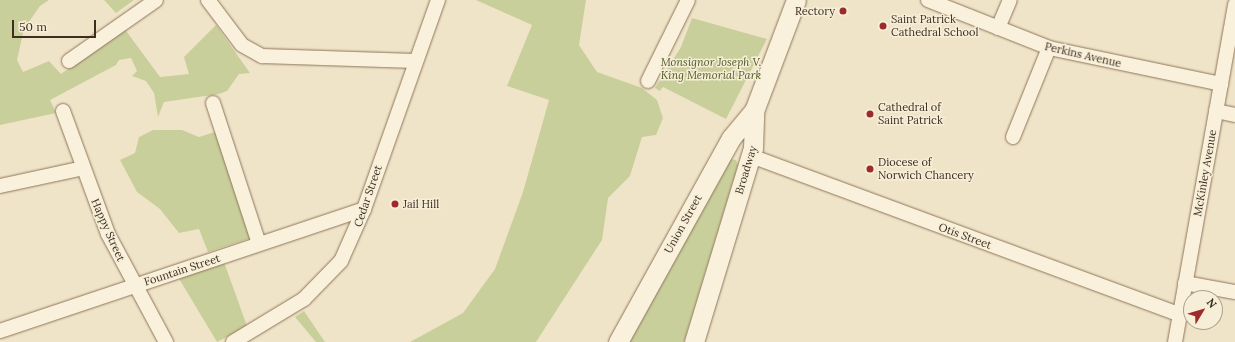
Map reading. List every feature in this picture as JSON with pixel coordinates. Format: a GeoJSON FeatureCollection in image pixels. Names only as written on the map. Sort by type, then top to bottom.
{"type":"FeatureCollection","features":[{"type":"Feature","properties":{"kind":"main road","name":"Broadway"},"geometry":{"type":"LineString","coordinates":[[694,342],[751,156],[756,134],[754,111],[796,0]]}},
{"type":"Feature","properties":{"kind":"main road","name":"Union Street"},"geometry":{"type":"LineString","coordinates":[[618,342],[731,138],[754,111]]}},
{"type":"Feature","properties":{"kind":"street"},"geometry":{"type":"LineString","coordinates":[[69,61],[156,0]]}},
{"type":"Feature","properties":{"kind":"street"},"geometry":{"type":"LineString","coordinates":[[208,0],[239,42],[262,56],[415,61]]}},
{"type":"Feature","properties":{"kind":"street"},"geometry":{"type":"LineString","coordinates":[[648,81],[688,0]]}},
{"type":"Feature","properties":{"kind":"street","name":"Perkins Avenue"},"geometry":{"type":"LineString","coordinates":[[928,0],[1049,48],[1221,84]]}},
{"type":"Feature","properties":{"kind":"street"},"geometry":{"type":"LineString","coordinates":[[998,28],[1010,0]]}},
{"type":"Feature","properties":{"kind":"street","name":"Cedar Street"},"geometry":{"type":"LineString","coordinates":[[233,342],[319,287],[341,261],[364,209],[435,2]]}},
{"type":"Feature","properties":{"kind":"street","name":"McKinley Avenue"},"geometry":{"type":"LineString","coordinates":[[1175,342],[1235,4]]}},
{"type":"Feature","properties":{"kind":"street"},"geometry":{"type":"LineString","coordinates":[[1013,137],[1049,48]]}},
{"type":"Feature","properties":{"kind":"street"},"geometry":{"type":"LineString","coordinates":[[213,103],[259,244]]}},
{"type":"Feature","properties":{"kind":"street","name":"Happy Street"},"geometry":{"type":"LineString","coordinates":[[63,111],[82,168],[108,234],[166,342]]}},
{"type":"Feature","properties":{"kind":"street"},"geometry":{"type":"LineString","coordinates":[[1216,111],[1235,114]]}},
{"type":"Feature","properties":{"kind":"street","name":"Otis Street"},"geometry":{"type":"LineString","coordinates":[[751,156],[1180,315]]}},
{"type":"Feature","properties":{"kind":"street"},"geometry":{"type":"LineString","coordinates":[[0,186],[82,168]]}},
{"type":"Feature","properties":{"kind":"street","name":"Fountain Street"},"geometry":{"type":"LineString","coordinates":[[0,331],[364,209]]}},
{"type":"Feature","properties":{"kind":"street"},"geometry":{"type":"LineString","coordinates":[[1186,284],[1235,292]]}},
{"type":"Feature","properties":{"kind":"green space"},"geometry":{"type":"Polygon","coordinates":[[[0,0],[49,0],[40,6],[24,29],[17,60],[23,72],[49,61],[61,74],[124,28],[160,77],[189,74],[184,57],[216,25],[250,73],[239,74],[227,91],[219,94],[164,102],[158,117],[154,93],[146,81],[132,76],[137,71],[131,58],[119,60],[116,65],[50,100],[56,113],[0,125],[0,0]]]}},
{"type":"Feature","properties":{"kind":"green space"},"geometry":{"type":"Polygon","coordinates":[[[104,0],[134,0],[116,13],[104,0]]]}},
{"type":"Feature","properties":{"kind":"green space"},"geometry":{"type":"Polygon","coordinates":[[[476,0],[586,0],[579,45],[597,72],[642,88],[657,100],[663,118],[656,135],[642,137],[630,176],[608,198],[602,240],[536,342],[410,342],[463,313],[495,269],[523,192],[549,100],[507,86],[532,25],[476,0]]]}},
{"type":"Feature","properties":{"kind":"green space","name":"Monsignor Joseph V. King Memorial Park"},"geometry":{"type":"Polygon","coordinates":[[[692,18],[767,39],[726,119],[663,87],[660,91],[655,88],[681,47],[692,18]]]}},
{"type":"Feature","properties":{"kind":"green space"},"geometry":{"type":"Polygon","coordinates":[[[153,130],[182,130],[199,137],[215,132],[251,238],[208,252],[199,229],[179,233],[160,209],[137,192],[120,160],[135,153],[139,137],[153,130]]]}},
{"type":"Feature","properties":{"kind":"green space"},"geometry":{"type":"Polygon","coordinates":[[[730,159],[736,160],[738,165],[684,342],[628,342],[730,159]]]}},
{"type":"Feature","properties":{"kind":"green space"},"geometry":{"type":"Polygon","coordinates":[[[224,262],[247,326],[217,342],[178,277],[224,262]]]}},
{"type":"Feature","properties":{"kind":"green space"},"geometry":{"type":"Polygon","coordinates":[[[304,311],[325,342],[316,342],[295,317],[304,311]]]}},
{"type":"Feature","properties":{"kind":"place","name":"Rectory"},"geometry":{"type":"Point","coordinates":[843,11]}},
{"type":"Feature","properties":{"kind":"place","name":"Saint Patrick Cathedral School"},"geometry":{"type":"Point","coordinates":[883,26]}},
{"type":"Feature","properties":{"kind":"place","name":"Cathedral of Saint Patrick"},"geometry":{"type":"Point","coordinates":[870,114]}},
{"type":"Feature","properties":{"kind":"place","name":"Diocese of Norwich Chancery"},"geometry":{"type":"Point","coordinates":[870,169]}},
{"type":"Feature","properties":{"kind":"place","name":"Jail Hill"},"geometry":{"type":"Point","coordinates":[395,204]}}]}
